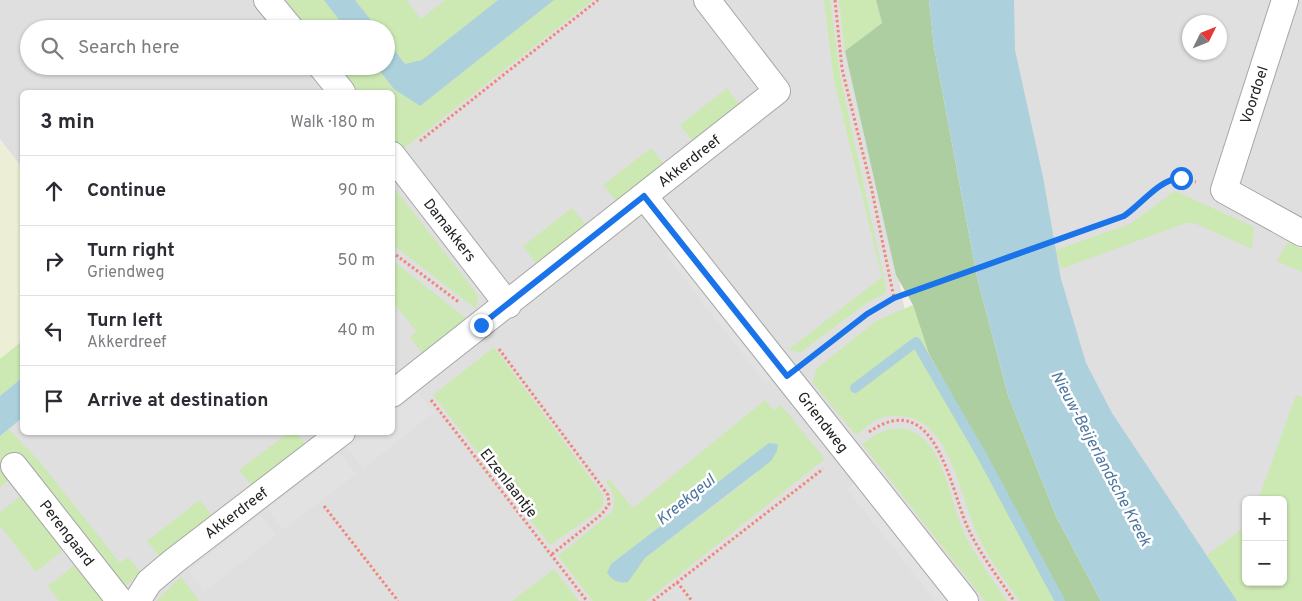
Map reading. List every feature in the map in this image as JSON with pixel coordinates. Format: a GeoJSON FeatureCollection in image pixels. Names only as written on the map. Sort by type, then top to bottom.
{"type":"FeatureCollection","features":[{"type":"Feature","properties":{"kind":"street"},"geometry":{"type":"LineString","coordinates":[[267,0],[284,20]]}},
{"type":"Feature","properties":{"kind":"street","name":"Akkerdreef"},"geometry":{"type":"LineString","coordinates":[[395,392],[777,91],[707,0]]}},
{"type":"Feature","properties":{"kind":"street","name":"Voordoel"},"geometry":{"type":"LineString","coordinates":[[1224,190],[1285,0]]}},
{"type":"Feature","properties":{"kind":"street"},"geometry":{"type":"LineString","coordinates":[[328,75],[340,90]]}},
{"type":"Feature","properties":{"kind":"street","name":"Damakkers"},"geometry":{"type":"LineString","coordinates":[[395,158],[508,304]]}},
{"type":"Feature","properties":{"kind":"street"},"geometry":{"type":"LineString","coordinates":[[1224,190],[1302,233]]}},
{"type":"Feature","properties":{"kind":"street","name":"Griendweg"},"geometry":{"type":"LineString","coordinates":[[644,196],[965,601]]}},
{"type":"Feature","properties":{"kind":"street","name":"Akkerdreef"},"geometry":{"type":"LineString","coordinates":[[137,601],[149,582],[174,561],[338,435]]}},
{"type":"Feature","properties":{"kind":"street","name":"Perengaard"},"geometry":{"type":"LineString","coordinates":[[14,466],[120,601]]}},
{"type":"Feature","properties":{"kind":"path"},"geometry":{"type":"LineString","coordinates":[[395,156],[598,0]]}},
{"type":"Feature","properties":{"kind":"path"},"geometry":{"type":"LineString","coordinates":[[835,0],[842,69],[871,186],[894,298]]}},
{"type":"Feature","properties":{"kind":"path"},"geometry":{"type":"LineString","coordinates":[[787,376],[867,314],[894,298],[1124,216],[1165,182],[1173,178],[1181,178],[1224,190]]}},
{"type":"Feature","properties":{"kind":"path"},"geometry":{"type":"LineString","coordinates":[[395,254],[470,310],[608,495],[609,504],[602,514],[551,555]]}},
{"type":"Feature","properties":{"kind":"path","name":"Elzenlaantje"},"geometry":{"type":"LineString","coordinates":[[413,378],[587,601]]}},
{"type":"Feature","properties":{"kind":"path"},"geometry":{"type":"LineString","coordinates":[[324,506],[398,601]]}},
{"type":"Feature","properties":{"kind":"path"},"geometry":{"type":"LineString","coordinates":[[677,582],[692,601]]}},
{"type":"Feature","properties":{"kind":"shaded area"},"geometry":{"type":"Polygon","coordinates":[[[0,0],[845,0],[908,327],[1072,601],[0,601],[0,361],[20,345],[20,435],[395,435],[395,90],[20,90],[20,165],[0,139],[0,0]]]}},
{"type":"Feature","properties":{"kind":"shaded area"},"geometry":{"type":"Polygon","coordinates":[[[990,0],[1302,0],[1302,601],[1158,601],[1058,366],[990,0]]]}},
{"type":"Feature","properties":{"kind":"shaded area"},"geometry":{"type":"Polygon","coordinates":[[[672,248],[775,377],[766,384],[665,254],[672,248]]]}},
{"type":"Feature","properties":{"kind":"shaded area"},"geometry":{"type":"Polygon","coordinates":[[[418,393],[434,412],[363,469],[347,448],[364,435],[395,435],[395,411],[418,393]]]}},
{"type":"Feature","properties":{"kind":"shaded area"},"geometry":{"type":"Polygon","coordinates":[[[340,453],[356,474],[283,530],[267,509],[340,453]]]}},
{"type":"Feature","properties":{"kind":"shaded area"},"geometry":{"type":"Polygon","coordinates":[[[855,483],[947,601],[935,601],[847,489],[855,483]]]}},
{"type":"Feature","properties":{"kind":"shaded area"},"geometry":{"type":"Polygon","coordinates":[[[260,515],[276,535],[204,592],[188,571],[260,515]]]}},
{"type":"Feature","properties":{"kind":"green space"},"geometry":{"type":"Polygon","coordinates":[[[285,0],[325,0],[340,20],[300,20],[285,0]]]}},
{"type":"Feature","properties":{"kind":"green space"},"geometry":{"type":"Polygon","coordinates":[[[355,0],[406,0],[421,19],[445,0],[498,0],[422,60],[405,64],[395,51],[395,20],[371,20],[355,0]]]}},
{"type":"Feature","properties":{"kind":"green space"},"geometry":{"type":"Polygon","coordinates":[[[554,0],[593,0],[402,150],[395,141],[395,90],[355,90],[343,75],[386,75],[420,106],[554,0]]]}},
{"type":"Feature","properties":{"kind":"green space"},"geometry":{"type":"Polygon","coordinates":[[[824,0],[830,0],[840,76],[886,287],[885,294],[868,302],[801,352],[788,350],[882,277],[834,81],[824,0]]]}},
{"type":"Feature","properties":{"kind":"green space"},"geometry":{"type":"Polygon","coordinates":[[[839,0],[876,0],[882,23],[845,51],[839,0]]]}},
{"type":"Feature","properties":{"kind":"green space"},"geometry":{"type":"Polygon","coordinates":[[[876,0],[929,0],[934,47],[977,277],[1008,395],[1056,516],[1101,601],[1060,601],[999,480],[929,354],[913,305],[896,275],[845,51],[882,23],[876,0]]]}},
{"type":"Feature","properties":{"kind":"green space"},"geometry":{"type":"Polygon","coordinates":[[[727,88],[740,105],[693,141],[680,125],[727,88]]]}},
{"type":"Feature","properties":{"kind":"green space"},"geometry":{"type":"Polygon","coordinates":[[[0,140],[20,165],[20,343],[0,359],[0,140]]]}},
{"type":"Feature","properties":{"kind":"green space"},"geometry":{"type":"Polygon","coordinates":[[[651,148],[664,164],[616,201],[603,185],[651,148]]]}},
{"type":"Feature","properties":{"kind":"green space"},"geometry":{"type":"Polygon","coordinates":[[[395,189],[474,290],[478,297],[476,309],[395,247],[395,189]]]}},
{"type":"Feature","properties":{"kind":"green space"},"geometry":{"type":"Polygon","coordinates":[[[1175,191],[1254,227],[1252,249],[1194,223],[1186,223],[1061,269],[1056,250],[1130,224],[1175,191]]]}},
{"type":"Feature","properties":{"kind":"green space"},"geometry":{"type":"Polygon","coordinates":[[[572,208],[586,225],[536,263],[523,246],[572,208]]]}},
{"type":"Feature","properties":{"kind":"green space"},"geometry":{"type":"Polygon","coordinates":[[[1288,242],[1302,249],[1302,272],[1277,261],[1288,242]]]}},
{"type":"Feature","properties":{"kind":"green space"},"geometry":{"type":"Polygon","coordinates":[[[395,262],[467,319],[422,353],[410,337],[416,331],[395,305],[395,262]]]}},
{"type":"Feature","properties":{"kind":"green space"},"geometry":{"type":"Polygon","coordinates":[[[913,305],[929,354],[975,452],[1056,601],[1019,601],[982,545],[951,461],[941,443],[929,429],[915,419],[890,416],[876,420],[856,435],[813,383],[816,369],[876,321],[913,305]]]}},
{"type":"Feature","properties":{"kind":"green space"},"geometry":{"type":"Polygon","coordinates":[[[20,343],[20,380],[0,396],[0,359],[20,343]]]}},
{"type":"Feature","properties":{"kind":"green space"},"geometry":{"type":"Polygon","coordinates":[[[494,347],[603,495],[603,506],[597,512],[550,545],[433,395],[494,347]]]}},
{"type":"Feature","properties":{"kind":"green space"},"geometry":{"type":"Polygon","coordinates":[[[1296,395],[1302,397],[1302,601],[1236,601],[1207,555],[1242,529],[1242,586],[1287,586],[1287,496],[1259,496],[1296,395]]]}},
{"type":"Feature","properties":{"kind":"green space"},"geometry":{"type":"Polygon","coordinates":[[[765,400],[774,410],[781,405],[825,459],[646,601],[593,601],[558,556],[612,512],[614,496],[606,482],[609,479],[633,508],[765,400]],[[740,465],[611,564],[645,558],[757,473],[740,465]]]}},
{"type":"Feature","properties":{"kind":"green space"},"geometry":{"type":"Polygon","coordinates":[[[9,429],[40,462],[120,563],[128,557],[141,573],[119,591],[14,477],[0,487],[0,436],[9,429]]]}},
{"type":"Feature","properties":{"kind":"green space"},"geometry":{"type":"Polygon","coordinates":[[[889,429],[905,429],[918,434],[928,443],[943,470],[966,538],[1007,601],[985,601],[862,444],[889,429]]]}},
{"type":"Feature","properties":{"kind":"green space"},"geometry":{"type":"Polygon","coordinates":[[[285,435],[298,435],[306,445],[252,486],[239,470],[285,435]]]}},
{"type":"Feature","properties":{"kind":"green space"},"geometry":{"type":"Polygon","coordinates":[[[26,492],[68,546],[36,572],[0,526],[0,512],[26,492]]]}},
{"type":"Feature","properties":{"kind":"green space"},"geometry":{"type":"Polygon","coordinates":[[[200,500],[213,517],[161,558],[147,541],[200,500]]]}},
{"type":"Feature","properties":{"kind":"green space"},"geometry":{"type":"Polygon","coordinates":[[[80,561],[109,601],[59,601],[48,586],[80,561]]]}},
{"type":"Feature","properties":{"kind":"green space"},"geometry":{"type":"Polygon","coordinates":[[[554,569],[579,601],[512,601],[554,569]]]}},
{"type":"Feature","properties":{"kind":"green space"},"geometry":{"type":"Polygon","coordinates":[[[181,577],[199,601],[156,601],[181,577]]]}},
{"type":"Feature","properties":{"kind":"water"},"geometry":{"type":"Polygon","coordinates":[[[324,0],[355,0],[371,20],[339,20],[324,0]]]}},
{"type":"Feature","properties":{"kind":"water"},"geometry":{"type":"Polygon","coordinates":[[[498,0],[554,0],[420,106],[394,89],[383,75],[395,75],[395,51],[405,64],[422,60],[498,0]]]}},
{"type":"Feature","properties":{"kind":"water","name":"Nieuw-Beijerlandsche Kreek"},"geometry":{"type":"Polygon","coordinates":[[[929,0],[1014,0],[1015,50],[1043,177],[1061,279],[1086,363],[1112,413],[1237,601],[1101,601],[1056,516],[1008,395],[977,277],[934,47],[929,0]]]}},
{"type":"Feature","properties":{"kind":"water"},"geometry":{"type":"Polygon","coordinates":[[[20,380],[20,420],[0,436],[0,396],[20,380]]]}},
{"type":"Feature","properties":{"kind":"water"},"geometry":{"type":"Polygon","coordinates":[[[769,443],[778,444],[777,451],[771,461],[645,558],[628,582],[618,582],[607,573],[611,564],[769,443]]]}},
{"type":"Feature","properties":{"kind":"waterway"},"geometry":{"type":"LineString","coordinates":[[855,388],[916,342],[981,454],[1060,601]]}},
{"type":"Feature","properties":{"kind":"route"},"geometry":{"type":"LineString","coordinates":[[481,325],[644,196],[787,376],[867,314],[894,298],[1124,216],[1165,182],[1173,178],[1181,178]]}},
{"type":"Feature","properties":{"kind":"water label","name":"Kreekgeul"},"geometry":{"type":"Point","coordinates":[685,499]}}]}
